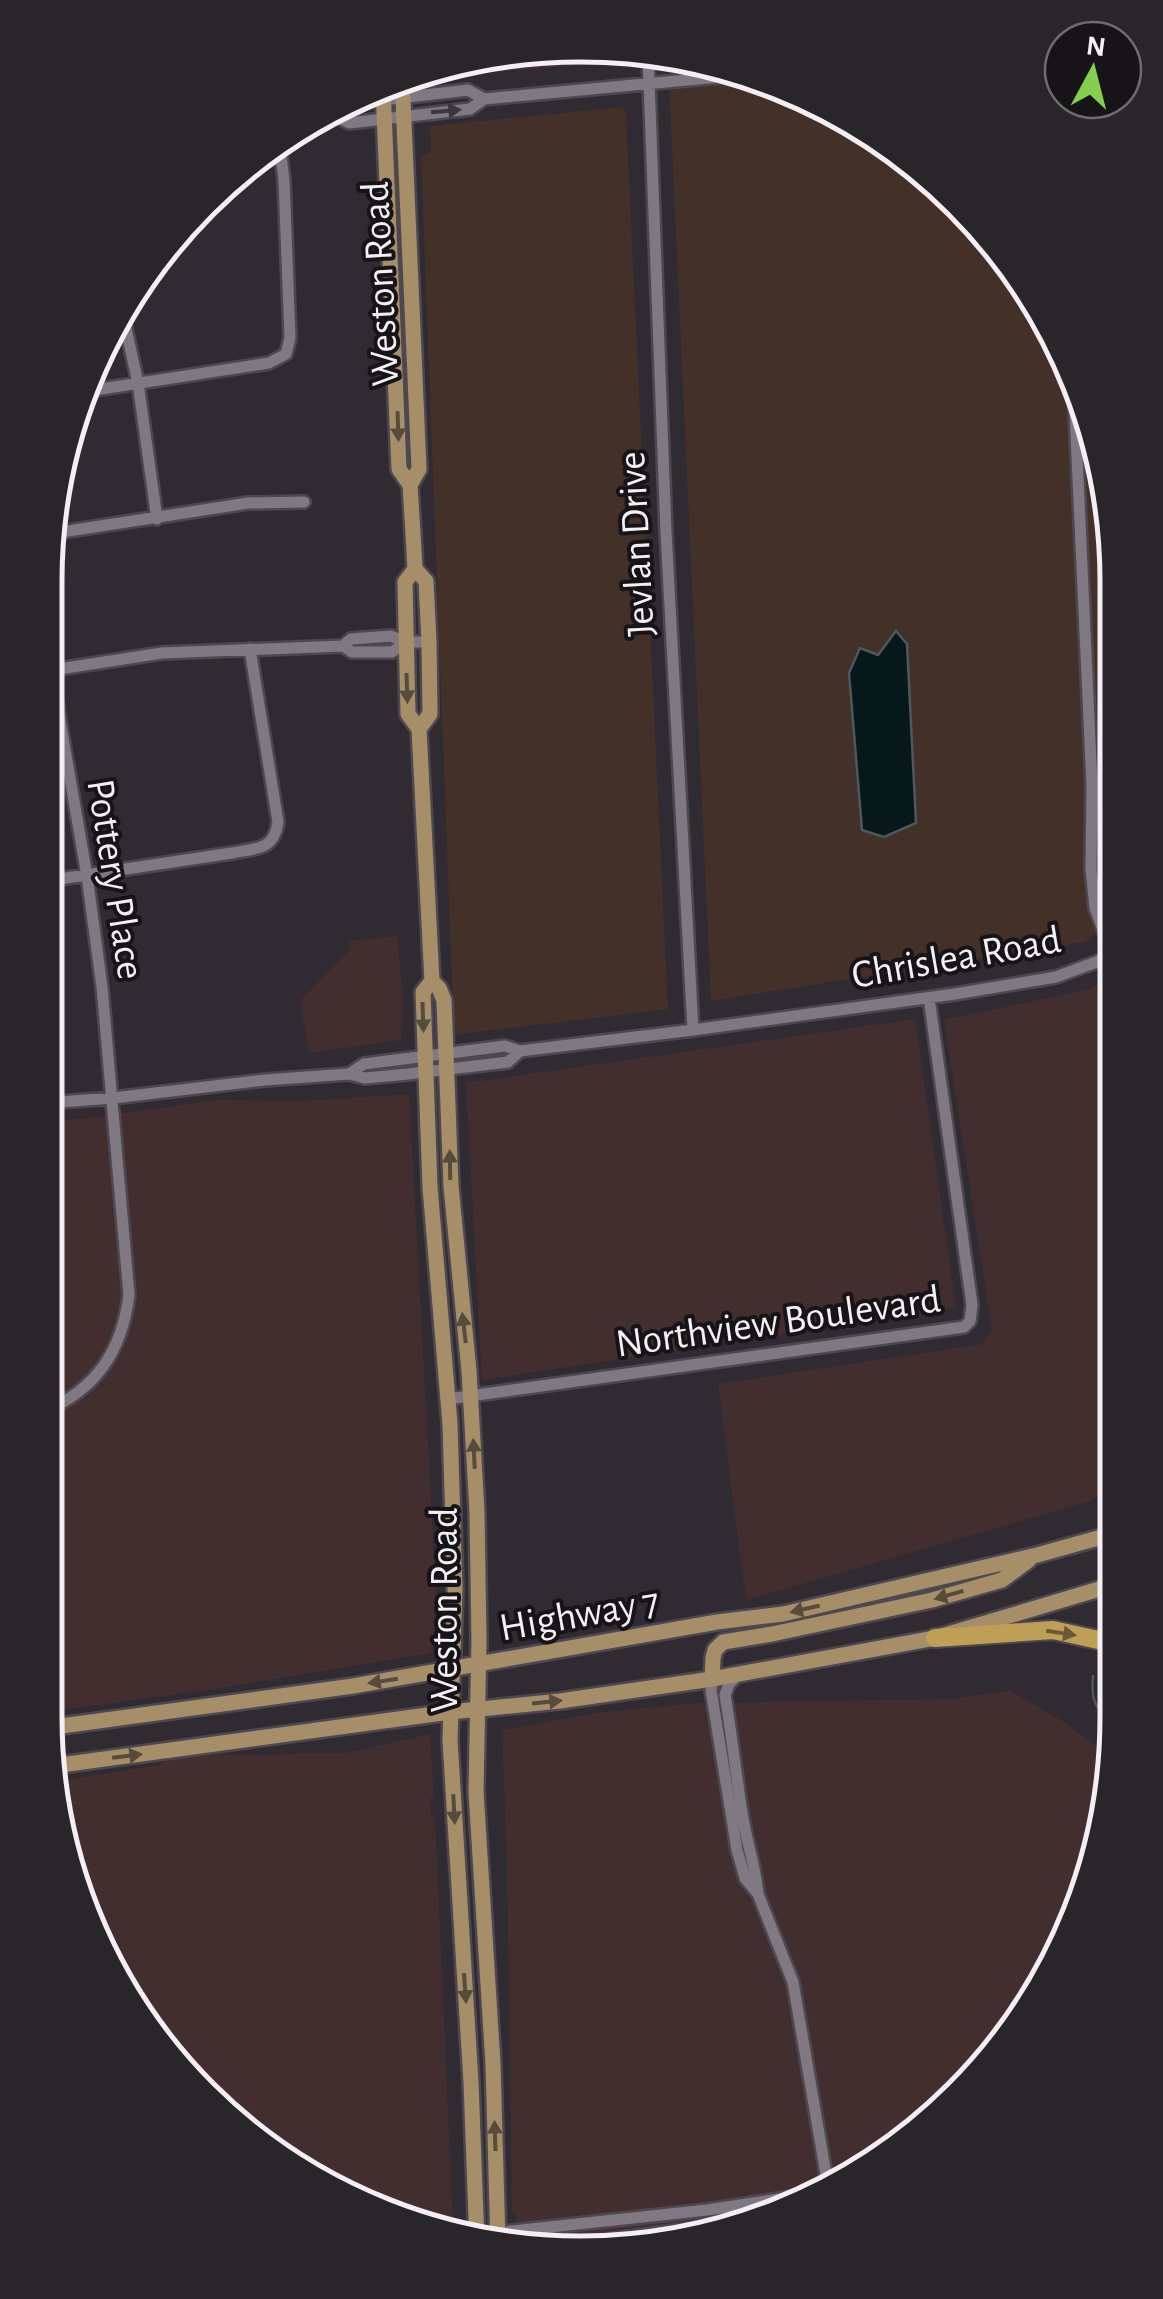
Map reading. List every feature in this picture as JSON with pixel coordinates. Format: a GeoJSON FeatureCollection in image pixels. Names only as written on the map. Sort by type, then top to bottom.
{"type":"FeatureCollection","features":[{"type":"Feature","properties":{"kind":"highway"},"geometry":{"type":"LineString","coordinates":[[935,1638],[1052,1630],[1100,1640]]}},
{"type":"Feature","properties":{"kind":"main road","name":"Weston Road"},"geometry":{"type":"LineString","coordinates":[[404,97],[419,470],[410,485]]}},
{"type":"Feature","properties":{"kind":"main road","name":"Weston Road"},"geometry":{"type":"LineString","coordinates":[[384,102],[400,469],[410,485],[415,569],[406,582],[408,714],[420,729],[432,981],[422,992],[430,1187],[448,1399],[455,1590],[450,1712],[472,2082],[473,2225]]}},
{"type":"Feature","properties":{"kind":"main road","name":"Weston Road"},"geometry":{"type":"LineString","coordinates":[[415,569],[426,581],[429,642],[430,714],[420,729]]}},
{"type":"Feature","properties":{"kind":"main road","name":"Weston Road"},"geometry":{"type":"LineString","coordinates":[[432,981],[440,988],[444,1000],[452,1205],[477,1512],[476,1792],[493,2064],[498,2230]]}},
{"type":"Feature","properties":{"kind":"main road","name":"Highway 7"},"geometry":{"type":"LineString","coordinates":[[62,1726],[353,1686],[717,1622],[783,1614],[1100,1537]]}},
{"type":"Feature","properties":{"kind":"main road"},"geometry":{"type":"LineString","coordinates":[[712,1680],[713,1658],[723,1642],[932,1600],[1002,1580],[1036,1555]]}},
{"type":"Feature","properties":{"kind":"main road","name":"Highway 7"},"geometry":{"type":"LineString","coordinates":[[65,1764],[712,1680],[935,1638],[1100,1589]]}},
{"type":"Feature","properties":{"kind":"street","name":"Jevlan Drive"},"geometry":{"type":"LineString","coordinates":[[649,67],[667,544],[693,1030]]}},
{"type":"Feature","properties":{"kind":"street"},"geometry":{"type":"LineString","coordinates":[[399,96],[468,90],[484,98],[708,78]]}},
{"type":"Feature","properties":{"kind":"street"},"geometry":{"type":"LineString","coordinates":[[343,121],[349,124],[470,109],[484,98]]}},
{"type":"Feature","properties":{"kind":"street"},"geometry":{"type":"LineString","coordinates":[[100,388],[270,363],[286,354],[290,320],[281,159]]}},
{"type":"Feature","properties":{"kind":"street"},"geometry":{"type":"LineString","coordinates":[[127,332],[157,518]]}},
{"type":"Feature","properties":{"kind":"street","name":"Chrislea Road"},"geometry":{"type":"LineString","coordinates":[[1075,423],[1092,786],[1091,869],[1100,921]]}},
{"type":"Feature","properties":{"kind":"street"},"geometry":{"type":"LineString","coordinates":[[65,532],[248,503],[304,502]]}},
{"type":"Feature","properties":{"kind":"street"},"geometry":{"type":"LineString","coordinates":[[62,669],[162,653],[343,646],[351,638],[392,636],[406,642],[429,642]]}},
{"type":"Feature","properties":{"kind":"street"},"geometry":{"type":"LineString","coordinates":[[62,880],[232,853],[269,844],[274,839],[278,822],[250,649]]}},
{"type":"Feature","properties":{"kind":"street","name":"Pottery Place"},"geometry":{"type":"LineString","coordinates":[[62,741],[87,876],[113,1098],[129,1295],[114,1349],[90,1385],[62,1403]]}},
{"type":"Feature","properties":{"kind":"street","name":"Chrislea Road"},"geometry":{"type":"LineString","coordinates":[[62,1102],[250,1081],[350,1074],[366,1078],[447,1061],[508,1062],[520,1051],[929,998],[1056,977],[1100,961]]}},
{"type":"Feature","properties":{"kind":"street","name":"Northview Boulevard"},"geometry":{"type":"LineString","coordinates":[[448,1399],[964,1327],[970,1322],[972,1304],[929,998]]}},
{"type":"Feature","properties":{"kind":"street"},"geometry":{"type":"LineString","coordinates":[[738,1675],[725,1695],[742,1815],[758,1894],[793,1982],[826,2175]]}},
{"type":"Feature","properties":{"kind":"street"},"geometry":{"type":"LineString","coordinates":[[712,1680],[737,1850],[745,1878],[758,1894]]}},
{"type":"Feature","properties":{"kind":"street"},"geometry":{"type":"LineString","coordinates":[[535,2234],[773,2200]]}},
{"type":"Feature","properties":{"kind":"street"},"geometry":{"type":"LineString","coordinates":[[707,2210],[710,2221]]}},
{"type":"Feature","properties":{"kind":"shaded area"},"geometry":{"type":"Polygon","coordinates":[[[601,63],[473,74],[548,64],[601,63]]]}},
{"type":"Feature","properties":{"kind":"shaded area"},"geometry":{"type":"Polygon","coordinates":[[[668,70],[748,90],[841,132],[924,191],[972,239],[1031,322],[1061,383],[1091,480],[1099,548],[1100,932],[1084,942],[711,1001],[668,70]]]}},
{"type":"Feature","properties":{"kind":"shaded area"},"geometry":{"type":"Polygon","coordinates":[[[622,107],[626,114],[668,1009],[454,1035],[421,156],[431,152],[430,126],[622,107]]]}},
{"type":"Feature","properties":{"kind":"shaded area"},"geometry":{"type":"Polygon","coordinates":[[[896,631],[907,644],[916,823],[884,837],[862,830],[849,673],[860,648],[878,655],[896,631]]]}},
{"type":"Feature","properties":{"kind":"shaded area"},"geometry":{"type":"Polygon","coordinates":[[[397,936],[403,998],[401,1040],[309,1053],[300,1001],[349,951],[349,941],[397,936]]]}},
{"type":"Feature","properties":{"kind":"shaded area"},"geometry":{"type":"Polygon","coordinates":[[[1100,984],[1100,1493],[1088,1502],[746,1600],[718,1384],[983,1344],[992,1330],[944,1020],[1100,984]]]}},
{"type":"Feature","properties":{"kind":"shaded area"},"geometry":{"type":"Polygon","coordinates":[[[915,1019],[956,1308],[482,1380],[466,1083],[915,1019]]]}},
{"type":"Feature","properties":{"kind":"shaded area"},"geometry":{"type":"Polygon","coordinates":[[[409,1094],[437,1610],[431,1653],[62,1710],[62,1120],[218,1100],[301,1101],[409,1094]]]}},
{"type":"Feature","properties":{"kind":"shaded area"},"geometry":{"type":"Polygon","coordinates":[[[1011,1691],[1099,1747],[1091,1819],[1061,1916],[1031,1977],[972,2060],[924,2108],[870,2149],[780,2197],[716,2219],[649,2232],[582,2236],[517,2232],[512,2211],[502,1730],[602,1712],[699,1703],[949,1699],[1011,1691]]]}},
{"type":"Feature","properties":{"kind":"shaded area"},"geometry":{"type":"Polygon","coordinates":[[[430,1734],[434,1798],[430,1798],[431,1816],[435,1817],[453,2220],[383,2197],[322,2167],[239,2108],[191,2060],[150,2006],[116,1947],[90,1884],[73,1824],[72,1779],[159,1765],[171,1757],[346,1753],[430,1734]]]}},
{"type":"Feature","properties":{"kind":"shaded area"},"geometry":{"type":"Polygon","coordinates":[[[72,1779],[73,1824],[72,1819],[67,1780],[72,1779]]]}},
{"type":"Feature","properties":{"kind":"waterway"},"geometry":{"type":"LineString","coordinates":[[1093,1676],[1093,1693],[1100,1710]]}}]}
